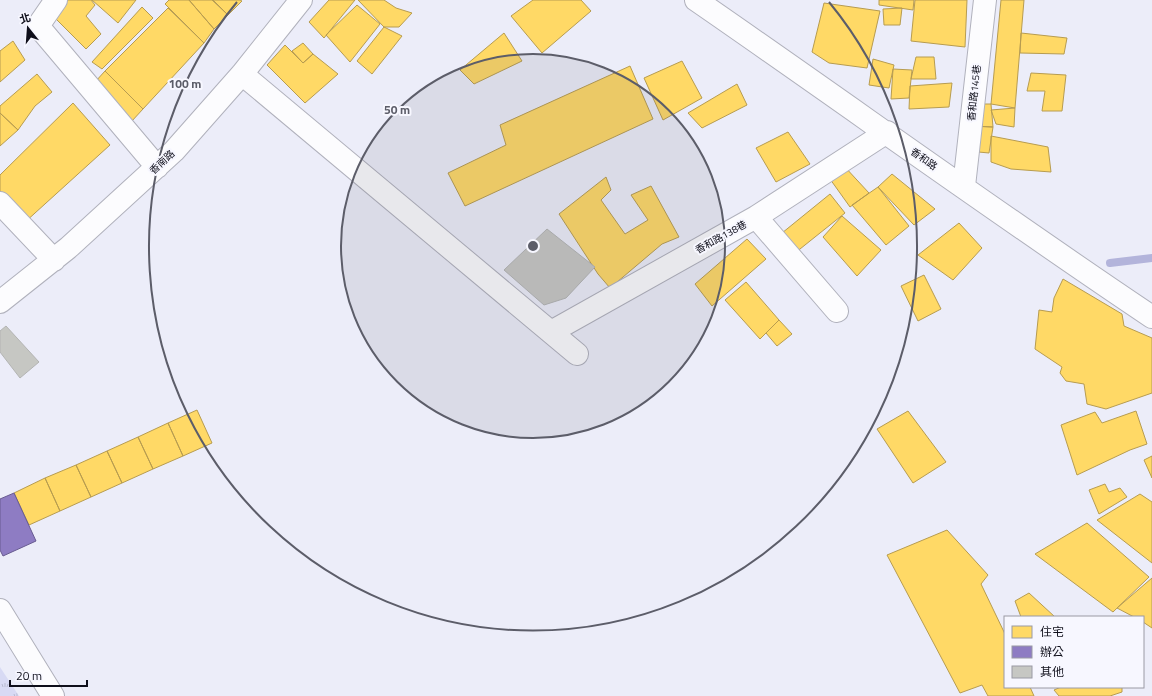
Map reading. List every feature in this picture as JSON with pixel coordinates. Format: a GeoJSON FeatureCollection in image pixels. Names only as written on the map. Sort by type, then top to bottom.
{"type":"FeatureCollection","features":[{"type":"Feature","properties":{"kind":"street"},"geometry":{"type":"LineString","coordinates":[[56,0],[38,26],[157,167]]}},
{"type":"Feature","properties":{"kind":"street","name":"香南路"},"geometry":{"type":"LineString","coordinates":[[0,302],[54,260],[174,151],[242,74],[300,0]]}},
{"type":"Feature","properties":{"kind":"street","name":"香和路"},"geometry":{"type":"LineString","coordinates":[[696,0],[715,6],[1064,259],[1152,317]]}},
{"type":"Feature","properties":{"kind":"street","name":"香和路145巷"},"geometry":{"type":"LineString","coordinates":[[964,186],[985,0]]}},
{"type":"Feature","properties":{"kind":"street"},"geometry":{"type":"LineString","coordinates":[[242,74],[577,354]]}},
{"type":"Feature","properties":{"kind":"street","name":"香和路138巷"},"geometry":{"type":"LineString","coordinates":[[551,332],[756,217],[887,132]]}},
{"type":"Feature","properties":{"kind":"street"},"geometry":{"type":"LineString","coordinates":[[0,203],[54,260]]}},
{"type":"Feature","properties":{"kind":"street"},"geometry":{"type":"LineString","coordinates":[[756,217],[838,311]]}},
{"type":"Feature","properties":{"kind":"street"},"geometry":{"type":"LineString","coordinates":[[0,610],[53,696]]}},
{"type":"Feature","properties":{"kind":"green space"},"geometry":{"type":"Polygon","coordinates":[[[0,667],[19,696],[0,696],[0,667]]]}},
{"type":"Feature","properties":{"kind":"building: 住宅"},"geometry":{"type":"Polygon","coordinates":[[[62,0],[91,0],[95,5],[86,16],[101,34],[86,49],[49,12],[62,0]]]}},
{"type":"Feature","properties":{"kind":"building: 住宅"},"geometry":{"type":"Polygon","coordinates":[[[92,0],[136,0],[118,23],[92,0]]]}},
{"type":"Feature","properties":{"kind":"building: 住宅"},"geometry":{"type":"Polygon","coordinates":[[[169,0],[189,0],[214,29],[204,43],[165,4],[169,0]]]}},
{"type":"Feature","properties":{"kind":"building: 住宅"},"geometry":{"type":"Polygon","coordinates":[[[189,0],[212,0],[228,15],[214,29],[189,0]]]}},
{"type":"Feature","properties":{"kind":"building: 住宅"},"geometry":{"type":"Polygon","coordinates":[[[213,0],[240,0],[242,1],[228,15],[213,0]]]}},
{"type":"Feature","properties":{"kind":"building: 住宅"},"geometry":{"type":"Polygon","coordinates":[[[329,0],[355,0],[324,38],[309,22],[329,0]]]}},
{"type":"Feature","properties":{"kind":"building: 住宅"},"geometry":{"type":"Polygon","coordinates":[[[358,0],[384,0],[396,8],[412,13],[399,27],[384,27],[358,0]]]}},
{"type":"Feature","properties":{"kind":"building: 住宅"},"geometry":{"type":"Polygon","coordinates":[[[533,0],[581,0],[591,11],[542,53],[511,16],[533,0]]]}},
{"type":"Feature","properties":{"kind":"building: 住宅"},"geometry":{"type":"Polygon","coordinates":[[[879,0],[914,0],[913,10],[879,5],[879,0]]]}},
{"type":"Feature","properties":{"kind":"building: 住宅"},"geometry":{"type":"Polygon","coordinates":[[[915,0],[967,0],[965,47],[911,41],[915,0]]]}},
{"type":"Feature","properties":{"kind":"building: 住宅"},"geometry":{"type":"Polygon","coordinates":[[[1001,0],[1024,0],[1015,108],[991,104],[1001,0]]]}},
{"type":"Feature","properties":{"kind":"building: 住宅"},"geometry":{"type":"Polygon","coordinates":[[[824,3],[880,11],[867,68],[829,63],[812,52],[824,3]]]}},
{"type":"Feature","properties":{"kind":"building: 住宅"},"geometry":{"type":"Polygon","coordinates":[[[357,5],[380,24],[350,62],[326,35],[357,5]]]}},
{"type":"Feature","properties":{"kind":"building: 住宅"},"geometry":{"type":"Polygon","coordinates":[[[142,7],[153,18],[102,69],[92,62],[142,7]]]}},
{"type":"Feature","properties":{"kind":"building: 住宅"},"geometry":{"type":"Polygon","coordinates":[[[168,8],[204,43],[143,109],[105,71],[168,8]]]}},
{"type":"Feature","properties":{"kind":"building: 住宅"},"geometry":{"type":"Polygon","coordinates":[[[902,8],[900,25],[884,25],[883,9],[902,8]]]}},
{"type":"Feature","properties":{"kind":"building: 住宅"},"geometry":{"type":"Polygon","coordinates":[[[384,27],[402,36],[372,74],[357,61],[384,27]]]}},
{"type":"Feature","properties":{"kind":"building: 住宅"},"geometry":{"type":"Polygon","coordinates":[[[504,33],[522,61],[474,84],[460,70],[504,33]]]}},
{"type":"Feature","properties":{"kind":"building: 住宅"},"geometry":{"type":"Polygon","coordinates":[[[1021,33],[1067,38],[1064,54],[1020,53],[1021,33]]]}},
{"type":"Feature","properties":{"kind":"building: 住宅"},"geometry":{"type":"Polygon","coordinates":[[[13,41],[25,60],[0,82],[0,51],[13,41]]]}},
{"type":"Feature","properties":{"kind":"building: 住宅"},"geometry":{"type":"Polygon","coordinates":[[[303,43],[313,54],[303,63],[292,51],[303,43]]]}},
{"type":"Feature","properties":{"kind":"building: 住宅"},"geometry":{"type":"Polygon","coordinates":[[[285,45],[303,63],[313,54],[338,74],[305,103],[267,65],[285,45]]]}},
{"type":"Feature","properties":{"kind":"building: 住宅"},"geometry":{"type":"Polygon","coordinates":[[[916,57],[934,57],[936,79],[911,79],[916,57]]]}},
{"type":"Feature","properties":{"kind":"building: 住宅"},"geometry":{"type":"Polygon","coordinates":[[[873,59],[894,65],[889,88],[869,85],[873,59]]]}},
{"type":"Feature","properties":{"kind":"building: 住宅"},"geometry":{"type":"Polygon","coordinates":[[[682,61],[702,98],[663,120],[644,78],[682,61]]]}},
{"type":"Feature","properties":{"kind":"building: 住宅"},"geometry":{"type":"Polygon","coordinates":[[[630,66],[653,119],[465,206],[448,173],[506,145],[500,125],[630,66]]]}},
{"type":"Feature","properties":{"kind":"building: 住宅"},"geometry":{"type":"Polygon","coordinates":[[[893,69],[912,70],[909,98],[891,99],[893,69]]]}},
{"type":"Feature","properties":{"kind":"building: 住宅"},"geometry":{"type":"Polygon","coordinates":[[[105,71],[143,109],[131,122],[95,82],[105,71]]]}},
{"type":"Feature","properties":{"kind":"building: 住宅"},"geometry":{"type":"Polygon","coordinates":[[[1031,73],[1066,75],[1062,111],[1042,111],[1045,91],[1027,91],[1031,73]]]}},
{"type":"Feature","properties":{"kind":"building: 住宅"},"geometry":{"type":"Polygon","coordinates":[[[37,74],[52,92],[35,106],[18,130],[0,113],[0,106],[37,74]]]}},
{"type":"Feature","properties":{"kind":"building: 住宅"},"geometry":{"type":"Polygon","coordinates":[[[952,83],[949,107],[909,109],[910,86],[952,83]]]}},
{"type":"Feature","properties":{"kind":"building: 住宅"},"geometry":{"type":"Polygon","coordinates":[[[737,84],[747,105],[702,128],[688,113],[737,84]]]}},
{"type":"Feature","properties":{"kind":"building: 住宅"},"geometry":{"type":"Polygon","coordinates":[[[73,103],[110,145],[24,223],[0,197],[0,175],[73,103]]]}},
{"type":"Feature","properties":{"kind":"building: 住宅"},"geometry":{"type":"Polygon","coordinates":[[[973,104],[991,104],[993,127],[971,126],[973,104]]]}},
{"type":"Feature","properties":{"kind":"building: 住宅"},"geometry":{"type":"Polygon","coordinates":[[[1015,108],[1014,127],[996,124],[991,110],[1015,108]]]}},
{"type":"Feature","properties":{"kind":"building: 住宅"},"geometry":{"type":"Polygon","coordinates":[[[0,113],[18,130],[0,146],[0,113]]]}},
{"type":"Feature","properties":{"kind":"building: 住宅"},"geometry":{"type":"Polygon","coordinates":[[[971,126],[993,127],[989,153],[968,151],[971,126]]]}},
{"type":"Feature","properties":{"kind":"building: 住宅"},"geometry":{"type":"Polygon","coordinates":[[[788,132],[810,164],[776,182],[756,148],[788,132]]]}},
{"type":"Feature","properties":{"kind":"building: 住宅"},"geometry":{"type":"Polygon","coordinates":[[[991,136],[1048,147],[1051,172],[1011,169],[991,162],[991,136]]]}},
{"type":"Feature","properties":{"kind":"building: 住宅"},"geometry":{"type":"Polygon","coordinates":[[[844,166],[869,193],[850,207],[825,172],[844,166]]]}},
{"type":"Feature","properties":{"kind":"building: 住宅"},"geometry":{"type":"Polygon","coordinates":[[[892,174],[935,209],[914,225],[878,187],[892,174]]]}},
{"type":"Feature","properties":{"kind":"building: 住宅"},"geometry":{"type":"Polygon","coordinates":[[[606,177],[611,190],[601,200],[625,234],[648,220],[631,195],[651,186],[679,237],[662,244],[610,288],[598,274],[559,214],[606,177]]]}},
{"type":"Feature","properties":{"kind":"building: 住宅"},"geometry":{"type":"Polygon","coordinates":[[[878,187],[909,226],[886,245],[852,205],[878,187]]]}},
{"type":"Feature","properties":{"kind":"building: 住宅"},"geometry":{"type":"Polygon","coordinates":[[[830,194],[845,213],[795,253],[782,233],[830,194]]]}},
{"type":"Feature","properties":{"kind":"building: 住宅"},"geometry":{"type":"Polygon","coordinates":[[[842,216],[881,250],[857,276],[823,237],[842,216]]]}},
{"type":"Feature","properties":{"kind":"building: 住宅"},"geometry":{"type":"Polygon","coordinates":[[[959,223],[982,248],[953,280],[918,255],[959,223]]]}},
{"type":"Feature","properties":{"kind":"building: 住宅"},"geometry":{"type":"Polygon","coordinates":[[[747,239],[766,259],[712,306],[695,284],[747,239]]]}},
{"type":"Feature","properties":{"kind":"building: 住宅"},"geometry":{"type":"Polygon","coordinates":[[[924,275],[941,309],[918,321],[901,286],[924,275]]]}},
{"type":"Feature","properties":{"kind":"building: 住宅"},"geometry":{"type":"Polygon","coordinates":[[[1063,279],[1122,314],[1124,326],[1152,338],[1152,393],[1106,409],[1087,404],[1084,384],[1066,381],[1060,373],[1062,367],[1035,349],[1039,310],[1052,312],[1054,298],[1063,279]]]}},
{"type":"Feature","properties":{"kind":"building: 住宅"},"geometry":{"type":"Polygon","coordinates":[[[746,282],[779,320],[760,339],[725,300],[746,282]]]}},
{"type":"Feature","properties":{"kind":"building: 住宅"},"geometry":{"type":"Polygon","coordinates":[[[779,320],[792,334],[777,346],[766,333],[779,320]]]}},
{"type":"Feature","properties":{"kind":"building: 住宅"},"geometry":{"type":"Polygon","coordinates":[[[197,410],[212,443],[183,456],[168,423],[197,410]]]}},
{"type":"Feature","properties":{"kind":"building: 住宅"},"geometry":{"type":"Polygon","coordinates":[[[908,411],[946,462],[913,483],[877,429],[908,411]]]}},
{"type":"Feature","properties":{"kind":"building: 住宅"},"geometry":{"type":"Polygon","coordinates":[[[1136,411],[1147,444],[1130,450],[1077,475],[1061,425],[1095,412],[1102,423],[1136,411]]]}},
{"type":"Feature","properties":{"kind":"building: 住宅"},"geometry":{"type":"Polygon","coordinates":[[[168,423],[183,456],[153,469],[138,437],[168,423]]]}},
{"type":"Feature","properties":{"kind":"building: 住宅"},"geometry":{"type":"Polygon","coordinates":[[[138,437],[153,469],[122,483],[107,451],[138,437]]]}},
{"type":"Feature","properties":{"kind":"building: 住宅"},"geometry":{"type":"Polygon","coordinates":[[[107,451],[122,483],[91,497],[76,465],[107,451]]]}},
{"type":"Feature","properties":{"kind":"building: 住宅"},"geometry":{"type":"Polygon","coordinates":[[[1152,456],[1152,478],[1144,460],[1152,456]]]}},
{"type":"Feature","properties":{"kind":"building: 住宅"},"geometry":{"type":"Polygon","coordinates":[[[76,465],[91,497],[60,511],[45,478],[76,465]]]}},
{"type":"Feature","properties":{"kind":"building: 住宅"},"geometry":{"type":"Polygon","coordinates":[[[45,478],[60,511],[29,525],[14,493],[45,478]]]}},
{"type":"Feature","properties":{"kind":"building: 住宅"},"geometry":{"type":"Polygon","coordinates":[[[1105,484],[1109,492],[1120,488],[1127,497],[1099,514],[1089,490],[1105,484]]]}},
{"type":"Feature","properties":{"kind":"building: 住宅"},"geometry":{"type":"Polygon","coordinates":[[[1140,494],[1152,502],[1152,563],[1097,520],[1140,494]]]}},
{"type":"Feature","properties":{"kind":"building: 住宅"},"geometry":{"type":"Polygon","coordinates":[[[1087,523],[1149,577],[1113,612],[1035,554],[1087,523]]]}},
{"type":"Feature","properties":{"kind":"building: 住宅"},"geometry":{"type":"Polygon","coordinates":[[[947,530],[988,575],[981,584],[1004,632],[1004,688],[1030,688],[1034,696],[988,696],[982,685],[960,693],[887,555],[947,530]]]}},
{"type":"Feature","properties":{"kind":"building: 住宅"},"geometry":{"type":"Polygon","coordinates":[[[1152,578],[1152,628],[1144,623],[1144,616],[1132,616],[1117,608],[1152,578]]]}},
{"type":"Feature","properties":{"kind":"building: 住宅"},"geometry":{"type":"Polygon","coordinates":[[[1029,593],[1054,616],[1021,616],[1015,601],[1029,593]]]}},
{"type":"Feature","properties":{"kind":"building: 住宅"},"geometry":{"type":"Polygon","coordinates":[[[1059,688],[1122,688],[1122,692],[1110,696],[1059,696],[1054,690],[1059,688]]]}},
{"type":"Feature","properties":{"kind":"building: 辦公"},"geometry":{"type":"Polygon","coordinates":[[[14,493],[36,541],[3,556],[0,550],[0,499],[14,493]]]}},
{"type":"Feature","properties":{"kind":"building: 其他"},"geometry":{"type":"Polygon","coordinates":[[[547,229],[595,267],[566,298],[544,305],[504,270],[547,229]]]}},
{"type":"Feature","properties":{"kind":"building: 其他"},"geometry":{"type":"Polygon","coordinates":[[[6,326],[39,362],[20,378],[0,352],[0,331],[6,326]]]}},
{"type":"Feature","properties":{"kind":"waterway"},"geometry":{"type":"LineString","coordinates":[[1110,263],[1152,258]]}}]}
